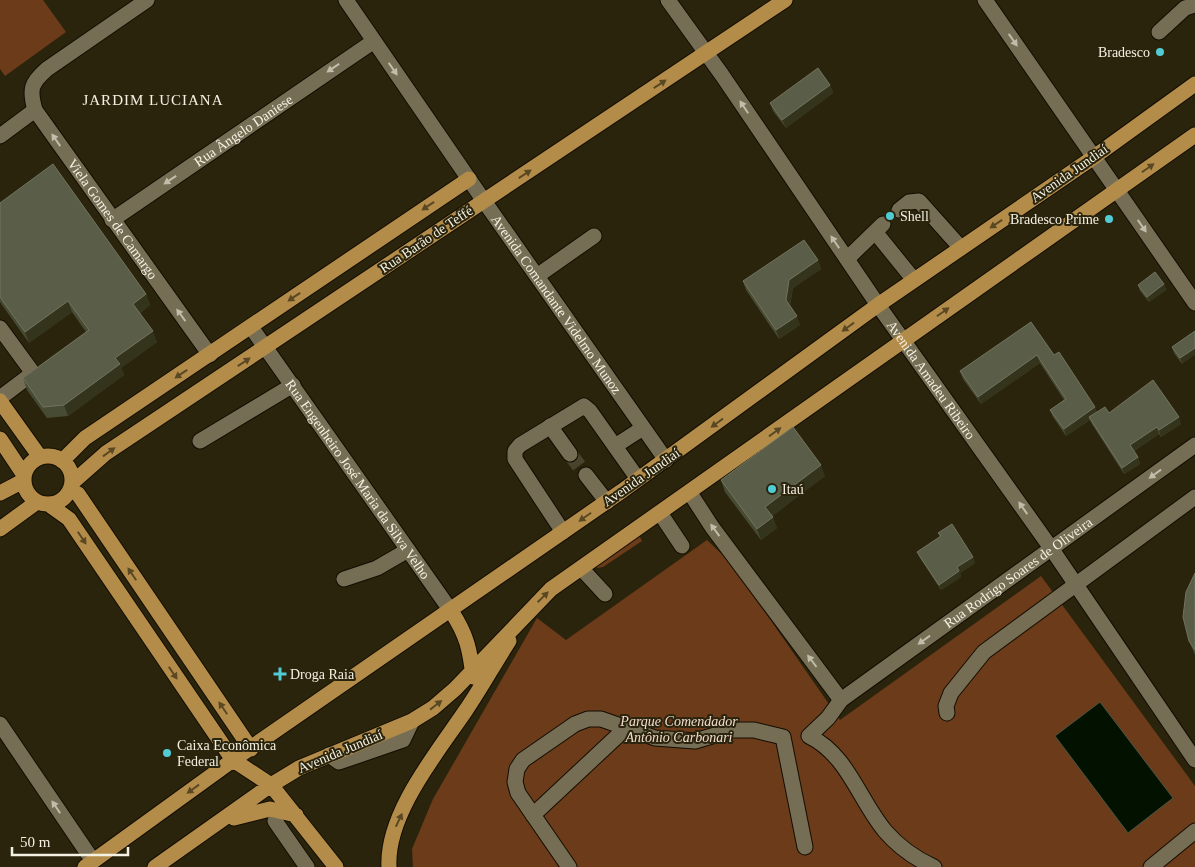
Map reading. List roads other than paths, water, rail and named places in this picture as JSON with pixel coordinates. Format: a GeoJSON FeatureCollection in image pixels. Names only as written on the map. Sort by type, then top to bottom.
{"type":"FeatureCollection","features":[{"type":"Feature","properties":{"kind":"main road","name":"Rua Barão de Teffé"},"geometry":{"type":"LineString","coordinates":[[71,487],[106,453],[267,347],[444,226],[707,54],[785,0]]}},
{"type":"Feature","properties":{"kind":"main road","name":"Avenida Jundiaí"},"geometry":{"type":"LineString","coordinates":[[89,864],[233,760],[607,502],[878,305],[1094,157],[1195,84]]}},
{"type":"Feature","properties":{"kind":"main road","name":"Avenida Jundiaí"},"geometry":{"type":"LineString","coordinates":[[155,867],[223,821],[271,785],[299,768],[412,721],[434,708],[456,689],[472,670],[551,590],[1195,134]]}},
{"type":"Feature","properties":{"kind":"main road","name":"Rua Barão de Teffé"},"geometry":{"type":"LineString","coordinates":[[62,461],[85,438],[469,179]]}},
{"type":"Feature","properties":{"kind":"main road"},"geometry":{"type":"LineString","coordinates":[[444,226],[448,214],[447,193]]}},
{"type":"Feature","properties":{"kind":"main road"},"geometry":{"type":"LineString","coordinates":[[0,400],[40,457]]}},
{"type":"Feature","properties":{"kind":"main road"},"geometry":{"type":"LineString","coordinates":[[0,439],[24,478],[27,493],[69,520],[233,760],[271,785],[336,867]]}},
{"type":"Feature","properties":{"kind":"main road"},"geometry":{"type":"LineString","coordinates":[[0,493],[24,478],[30,464],[40,457],[51,456],[62,461],[70,471],[71,487],[61,500],[42,503],[0,529]]}},
{"type":"Feature","properties":{"kind":"main road"},"geometry":{"type":"LineString","coordinates":[[71,487],[78,494],[251,749]]}},
{"type":"Feature","properties":{"kind":"main road"},"geometry":{"type":"LineString","coordinates":[[451,611],[462,628],[470,648],[474,682],[467,708]]}},
{"type":"Feature","properties":{"kind":"main road"},"geometry":{"type":"LineString","coordinates":[[389,867],[389,856],[396,824],[425,771],[526,614]]}},
{"type":"Feature","properties":{"kind":"main road"},"geometry":{"type":"LineString","coordinates":[[223,821],[270,809],[296,815]]}},
{"type":"Feature","properties":{"kind":"street","name":"Viela Gomes de Camargo"},"geometry":{"type":"LineString","coordinates":[[147,0],[34,80],[31,94],[35,110],[210,355]]}},
{"type":"Feature","properties":{"kind":"street","name":"Avenida Comandante Videlmo Munoz"},"geometry":{"type":"LineString","coordinates":[[346,0],[666,460]]}},
{"type":"Feature","properties":{"kind":"street","name":"Avenida Amadeu Ribeiro"},"geometry":{"type":"LineString","coordinates":[[668,0],[878,305],[1051,548],[1195,760]]}},
{"type":"Feature","properties":{"kind":"street"},"geometry":{"type":"LineString","coordinates":[[986,0],[1195,303]]}},
{"type":"Feature","properties":{"kind":"street"},"geometry":{"type":"LineString","coordinates":[[1159,32],[1185,8],[1195,5]]}},
{"type":"Feature","properties":{"kind":"street","name":"Rua Ângelo Daniese"},"geometry":{"type":"LineString","coordinates":[[112,220],[374,41]]}},
{"type":"Feature","properties":{"kind":"street"},"geometry":{"type":"LineString","coordinates":[[0,136],[35,110]]}},
{"type":"Feature","properties":{"kind":"street"},"geometry":{"type":"LineString","coordinates":[[899,210],[909,202],[919,201],[961,248]]}},
{"type":"Feature","properties":{"kind":"street"},"geometry":{"type":"LineString","coordinates":[[847,259],[879,228],[914,280]]}},
{"type":"Feature","properties":{"kind":"street"},"geometry":{"type":"LineString","coordinates":[[537,276],[594,236]]}},
{"type":"Feature","properties":{"kind":"street","name":"Rua Engenheiro José Maria da Silva Velho"},"geometry":{"type":"LineString","coordinates":[[250,327],[267,347],[451,611]]}},
{"type":"Feature","properties":{"kind":"street"},"geometry":{"type":"LineString","coordinates":[[0,328],[33,373],[0,400]]}},
{"type":"Feature","properties":{"kind":"street"},"geometry":{"type":"LineString","coordinates":[[200,441],[293,385]]}},
{"type":"Feature","properties":{"kind":"street"},"geometry":{"type":"LineString","coordinates":[[563,532],[515,459],[515,451],[520,446],[584,406],[590,411],[638,479]]}},
{"type":"Feature","properties":{"kind":"street"},"geometry":{"type":"LineString","coordinates":[[550,426],[570,454]]}},
{"type":"Feature","properties":{"kind":"street"},"geometry":{"type":"LineString","coordinates":[[615,446],[643,428]]}},
{"type":"Feature","properties":{"kind":"street","name":"Rua Rodrigo Soares de Oliveira"},"geometry":{"type":"LineString","coordinates":[[809,736],[828,718],[841,700],[1195,445]]}},
{"type":"Feature","properties":{"kind":"street"},"geometry":{"type":"LineString","coordinates":[[586,474],[607,502]]}},
{"type":"Feature","properties":{"kind":"street"},"geometry":{"type":"LineString","coordinates":[[690,493],[712,527],[841,700]]}},
{"type":"Feature","properties":{"kind":"street"},"geometry":{"type":"LineString","coordinates":[[947,713],[946,706],[951,693],[984,652],[1195,497]]}},
{"type":"Feature","properties":{"kind":"street"},"geometry":{"type":"LineString","coordinates":[[660,513],[682,546]]}},
{"type":"Feature","properties":{"kind":"street"},"geometry":{"type":"LineString","coordinates":[[344,580],[377,568],[408,550]]}},
{"type":"Feature","properties":{"kind":"street"},"geometry":{"type":"LineString","coordinates":[[581,568],[605,594]]}},
{"type":"Feature","properties":{"kind":"street"},"geometry":{"type":"LineString","coordinates":[[569,867],[518,793],[515,782],[517,770],[523,760],[575,724],[588,719],[601,719],[654,738],[695,741],[732,730],[754,730],[784,737],[809,736],[824,744],[839,759],[885,831],[920,860],[934,867]]}},
{"type":"Feature","properties":{"kind":"street"},"geometry":{"type":"LineString","coordinates":[[0,724],[89,864]]}},
{"type":"Feature","properties":{"kind":"street"},"geometry":{"type":"LineString","coordinates":[[533,815],[626,728]]}},
{"type":"Feature","properties":{"kind":"street"},"geometry":{"type":"LineString","coordinates":[[784,737],[805,847]]}},
{"type":"Feature","properties":{"kind":"street"},"geometry":{"type":"LineString","coordinates":[[275,821],[307,867]]}},
{"type":"Feature","properties":{"kind":"street"},"geometry":{"type":"LineString","coordinates":[[1151,867],[1195,831]]}},
{"type":"Feature","properties":{"kind":"tunnel"},"geometry":{"type":"LineString","coordinates":[[570,454],[586,475]]}},
{"type":"Feature","properties":{"kind":"place","name":"Bradesco"},"geometry":{"type":"Point","coordinates":[1160,52]}},
{"type":"Feature","properties":{"kind":"place","name":"Shell"},"geometry":{"type":"Point","coordinates":[890,216]}},
{"type":"Feature","properties":{"kind":"place","name":"Bradesco Prime"},"geometry":{"type":"Point","coordinates":[1109,219]}},
{"type":"Feature","properties":{"kind":"place","name":"Itaú"},"geometry":{"type":"Point","coordinates":[772,489]}},
{"type":"Feature","properties":{"kind":"place","name":"Droga Raia"},"geometry":{"type":"Point","coordinates":[280,674]}},
{"type":"Feature","properties":{"kind":"place","name":"Caixa Econômica Federal"},"geometry":{"type":"Point","coordinates":[167,753]}},
{"type":"Feature","properties":{"kind":"district","name":"JARDIM LUCIANA"},"geometry":{"type":"Point","coordinates":[153,100]}},
{"type":"Feature","properties":{"kind":"park label","name":"Parque Comendador Antônio Carbonari"},"geometry":{"type":"Point","coordinates":[679,730]}}]}
